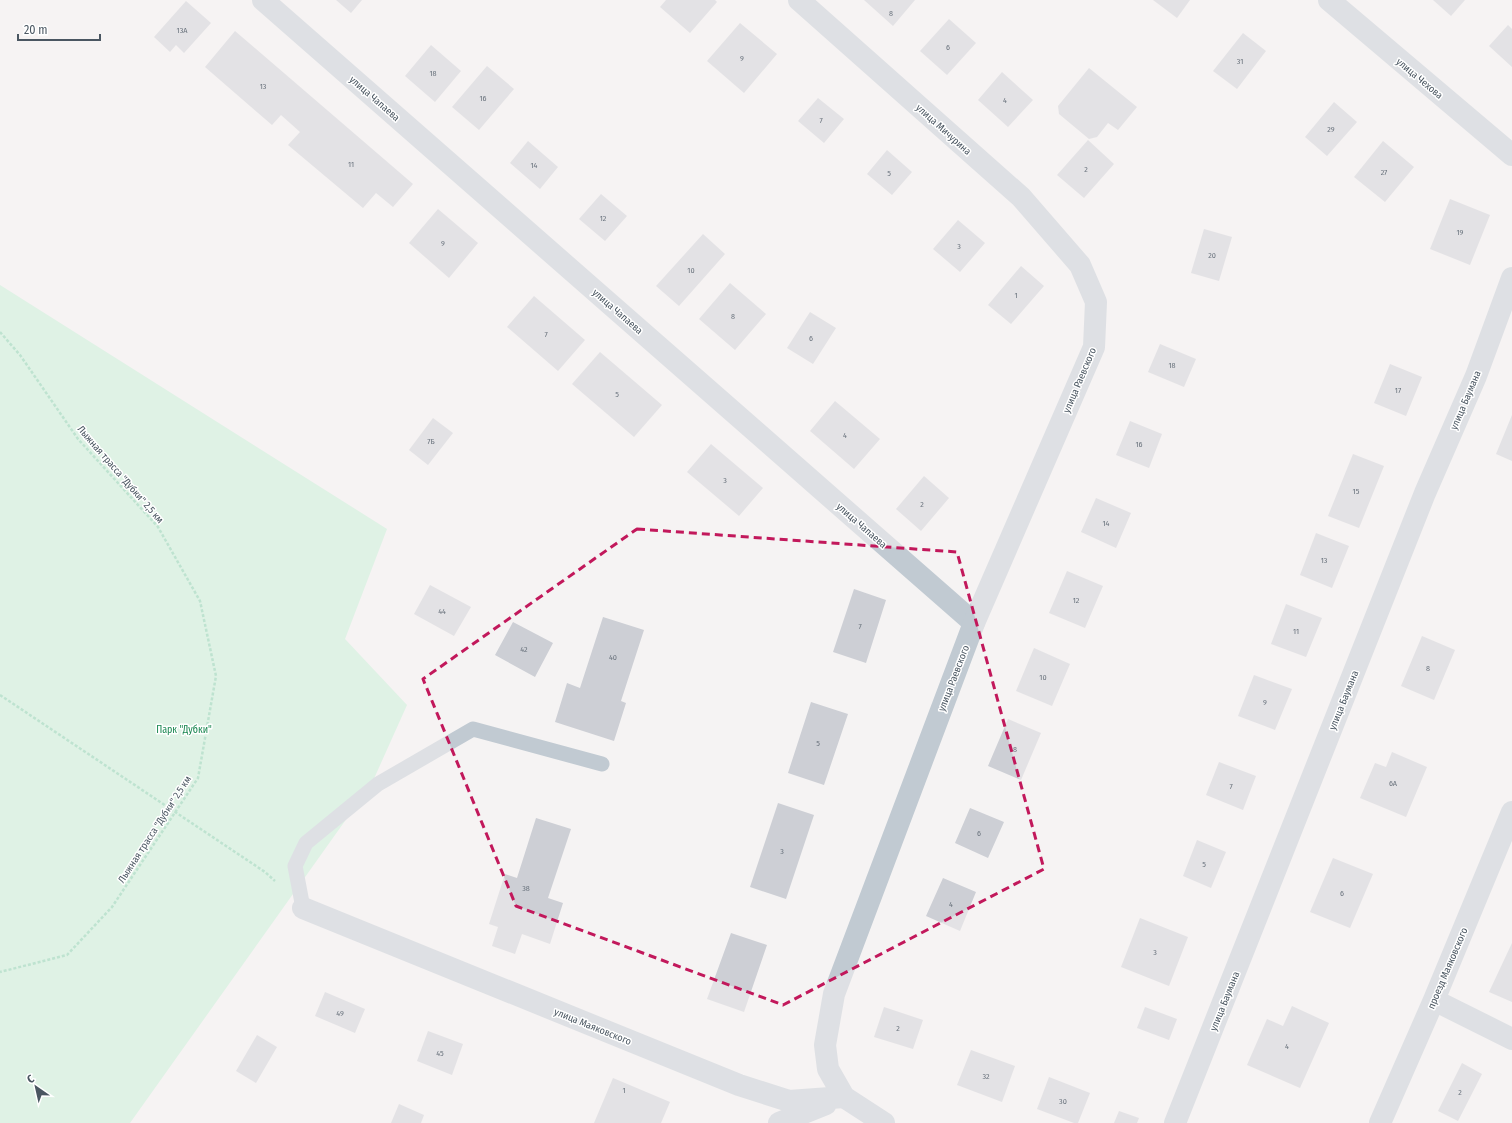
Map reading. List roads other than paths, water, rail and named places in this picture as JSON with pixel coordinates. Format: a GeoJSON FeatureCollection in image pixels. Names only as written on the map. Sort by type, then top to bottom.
{"type":"FeatureCollection","features":[{"type":"Feature","properties":{"kind":"street","name":"улица Чапаева"},"geometry":{"type":"LineString","coordinates":[[263,0],[974,623]]}},
{"type":"Feature","properties":{"kind":"street","name":"улица Мичурина"},"geometry":{"type":"LineString","coordinates":[[799,0],[1021,197],[1080,266]]}},
{"type":"Feature","properties":{"kind":"street","name":"улица Чехова"},"geometry":{"type":"LineString","coordinates":[[1328,0],[1512,155]]}},
{"type":"Feature","properties":{"kind":"street","name":"улица Раевского"},"geometry":{"type":"LineString","coordinates":[[844,1097],[828,1069],[825,1045],[834,994],[974,623],[1094,348],[1096,302],[1080,266]]}},
{"type":"Feature","properties":{"kind":"street","name":"улица Баумана"},"geometry":{"type":"LineString","coordinates":[[1175,1123],[1422,500],[1476,376],[1512,278]]}},
{"type":"Feature","properties":{"kind":"street","name":"проезд Маяковского"},"geometry":{"type":"LineString","coordinates":[[1380,1123],[1434,1000],[1512,812]]}},
{"type":"Feature","properties":{"kind":"street","name":"улица Маяковского"},"geometry":{"type":"LineString","coordinates":[[303,908],[739,1085],[789,1101],[844,1097]]}},
{"type":"Feature","properties":{"kind":"street"},"geometry":{"type":"LineString","coordinates":[[1434,1000],[1512,1039]]}},
{"type":"Feature","properties":{"kind":"street"},"geometry":{"type":"LineString","coordinates":[[779,1123],[844,1097],[884,1123]]}},
{"type":"Feature","properties":{"kind":"lane"},"geometry":{"type":"LineString","coordinates":[[303,908],[295,866],[306,843],[378,784],[473,729],[602,764]]}},
{"type":"Feature","properties":{"kind":"park label","name":"Парк \"Дубки\""},"geometry":{"type":"Point","coordinates":[184,729]}}]}
